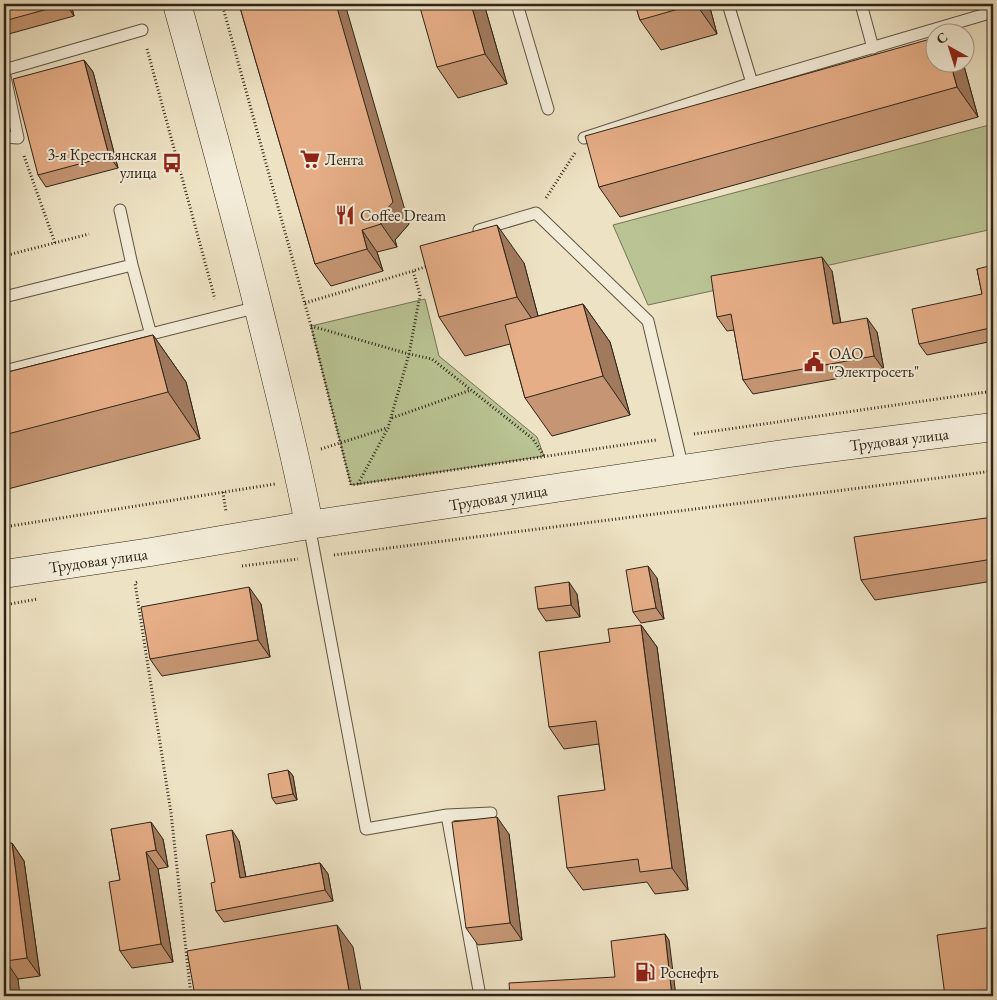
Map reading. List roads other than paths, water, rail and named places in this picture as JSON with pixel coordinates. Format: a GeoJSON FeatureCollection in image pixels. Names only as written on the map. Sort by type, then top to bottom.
{"type":"FeatureCollection","features":[{"type":"Feature","properties":{"kind":"main road"},"geometry":{"type":"LineString","coordinates":[[177,4],[224,170],[296,455],[309,524]]}},
{"type":"Feature","properties":{"kind":"main road","name":"Трудовая улица"},"geometry":{"type":"LineString","coordinates":[[4,574],[151,552],[309,524],[790,452],[993,427]]}},
{"type":"Feature","properties":{"kind":"lane"},"geometry":{"type":"LineString","coordinates":[[517,4],[548,109]]}},
{"type":"Feature","properties":{"kind":"lane"},"geometry":{"type":"LineString","coordinates":[[728,4],[752,83]]}},
{"type":"Feature","properties":{"kind":"lane"},"geometry":{"type":"LineString","coordinates":[[860,4],[873,48]]}},
{"type":"Feature","properties":{"kind":"lane"},"geometry":{"type":"LineString","coordinates":[[584,138],[752,83],[993,12]]}},
{"type":"Feature","properties":{"kind":"lane"},"geometry":{"type":"LineString","coordinates":[[4,137],[18,138],[4,71],[142,30]]}},
{"type":"Feature","properties":{"kind":"lane"},"geometry":{"type":"LineString","coordinates":[[120,210],[132,265],[151,335]]}},
{"type":"Feature","properties":{"kind":"lane"},"geometry":{"type":"LineString","coordinates":[[470,233],[536,213],[648,322],[683,468]]}},
{"type":"Feature","properties":{"kind":"lane"},"geometry":{"type":"LineString","coordinates":[[4,297],[132,265]]}},
{"type":"Feature","properties":{"kind":"lane"},"geometry":{"type":"LineString","coordinates":[[4,371],[258,307]]}},
{"type":"Feature","properties":{"kind":"lane"},"geometry":{"type":"LineString","coordinates":[[309,524],[366,829],[447,815],[491,813]]}},
{"type":"Feature","properties":{"kind":"lane"},"geometry":{"type":"LineString","coordinates":[[447,815],[480,996]]}},
{"type":"Feature","properties":{"kind":"place","name":"Лента"},"geometry":{"type":"Point","coordinates":[310,159]}},
{"type":"Feature","properties":{"kind":"place","name":"3-я Крестьянская улица"},"geometry":{"type":"Point","coordinates":[172,163]}},
{"type":"Feature","properties":{"kind":"place","name":"Сoffee Dream"},"geometry":{"type":"Point","coordinates":[345,215]}},
{"type":"Feature","properties":{"kind":"place","name":"ОАО \"Электросеть\""},"geometry":{"type":"Point","coordinates":[814,362]}},
{"type":"Feature","properties":{"kind":"place","name":"Роснефть"},"geometry":{"type":"Point","coordinates":[645,972]}}]}
